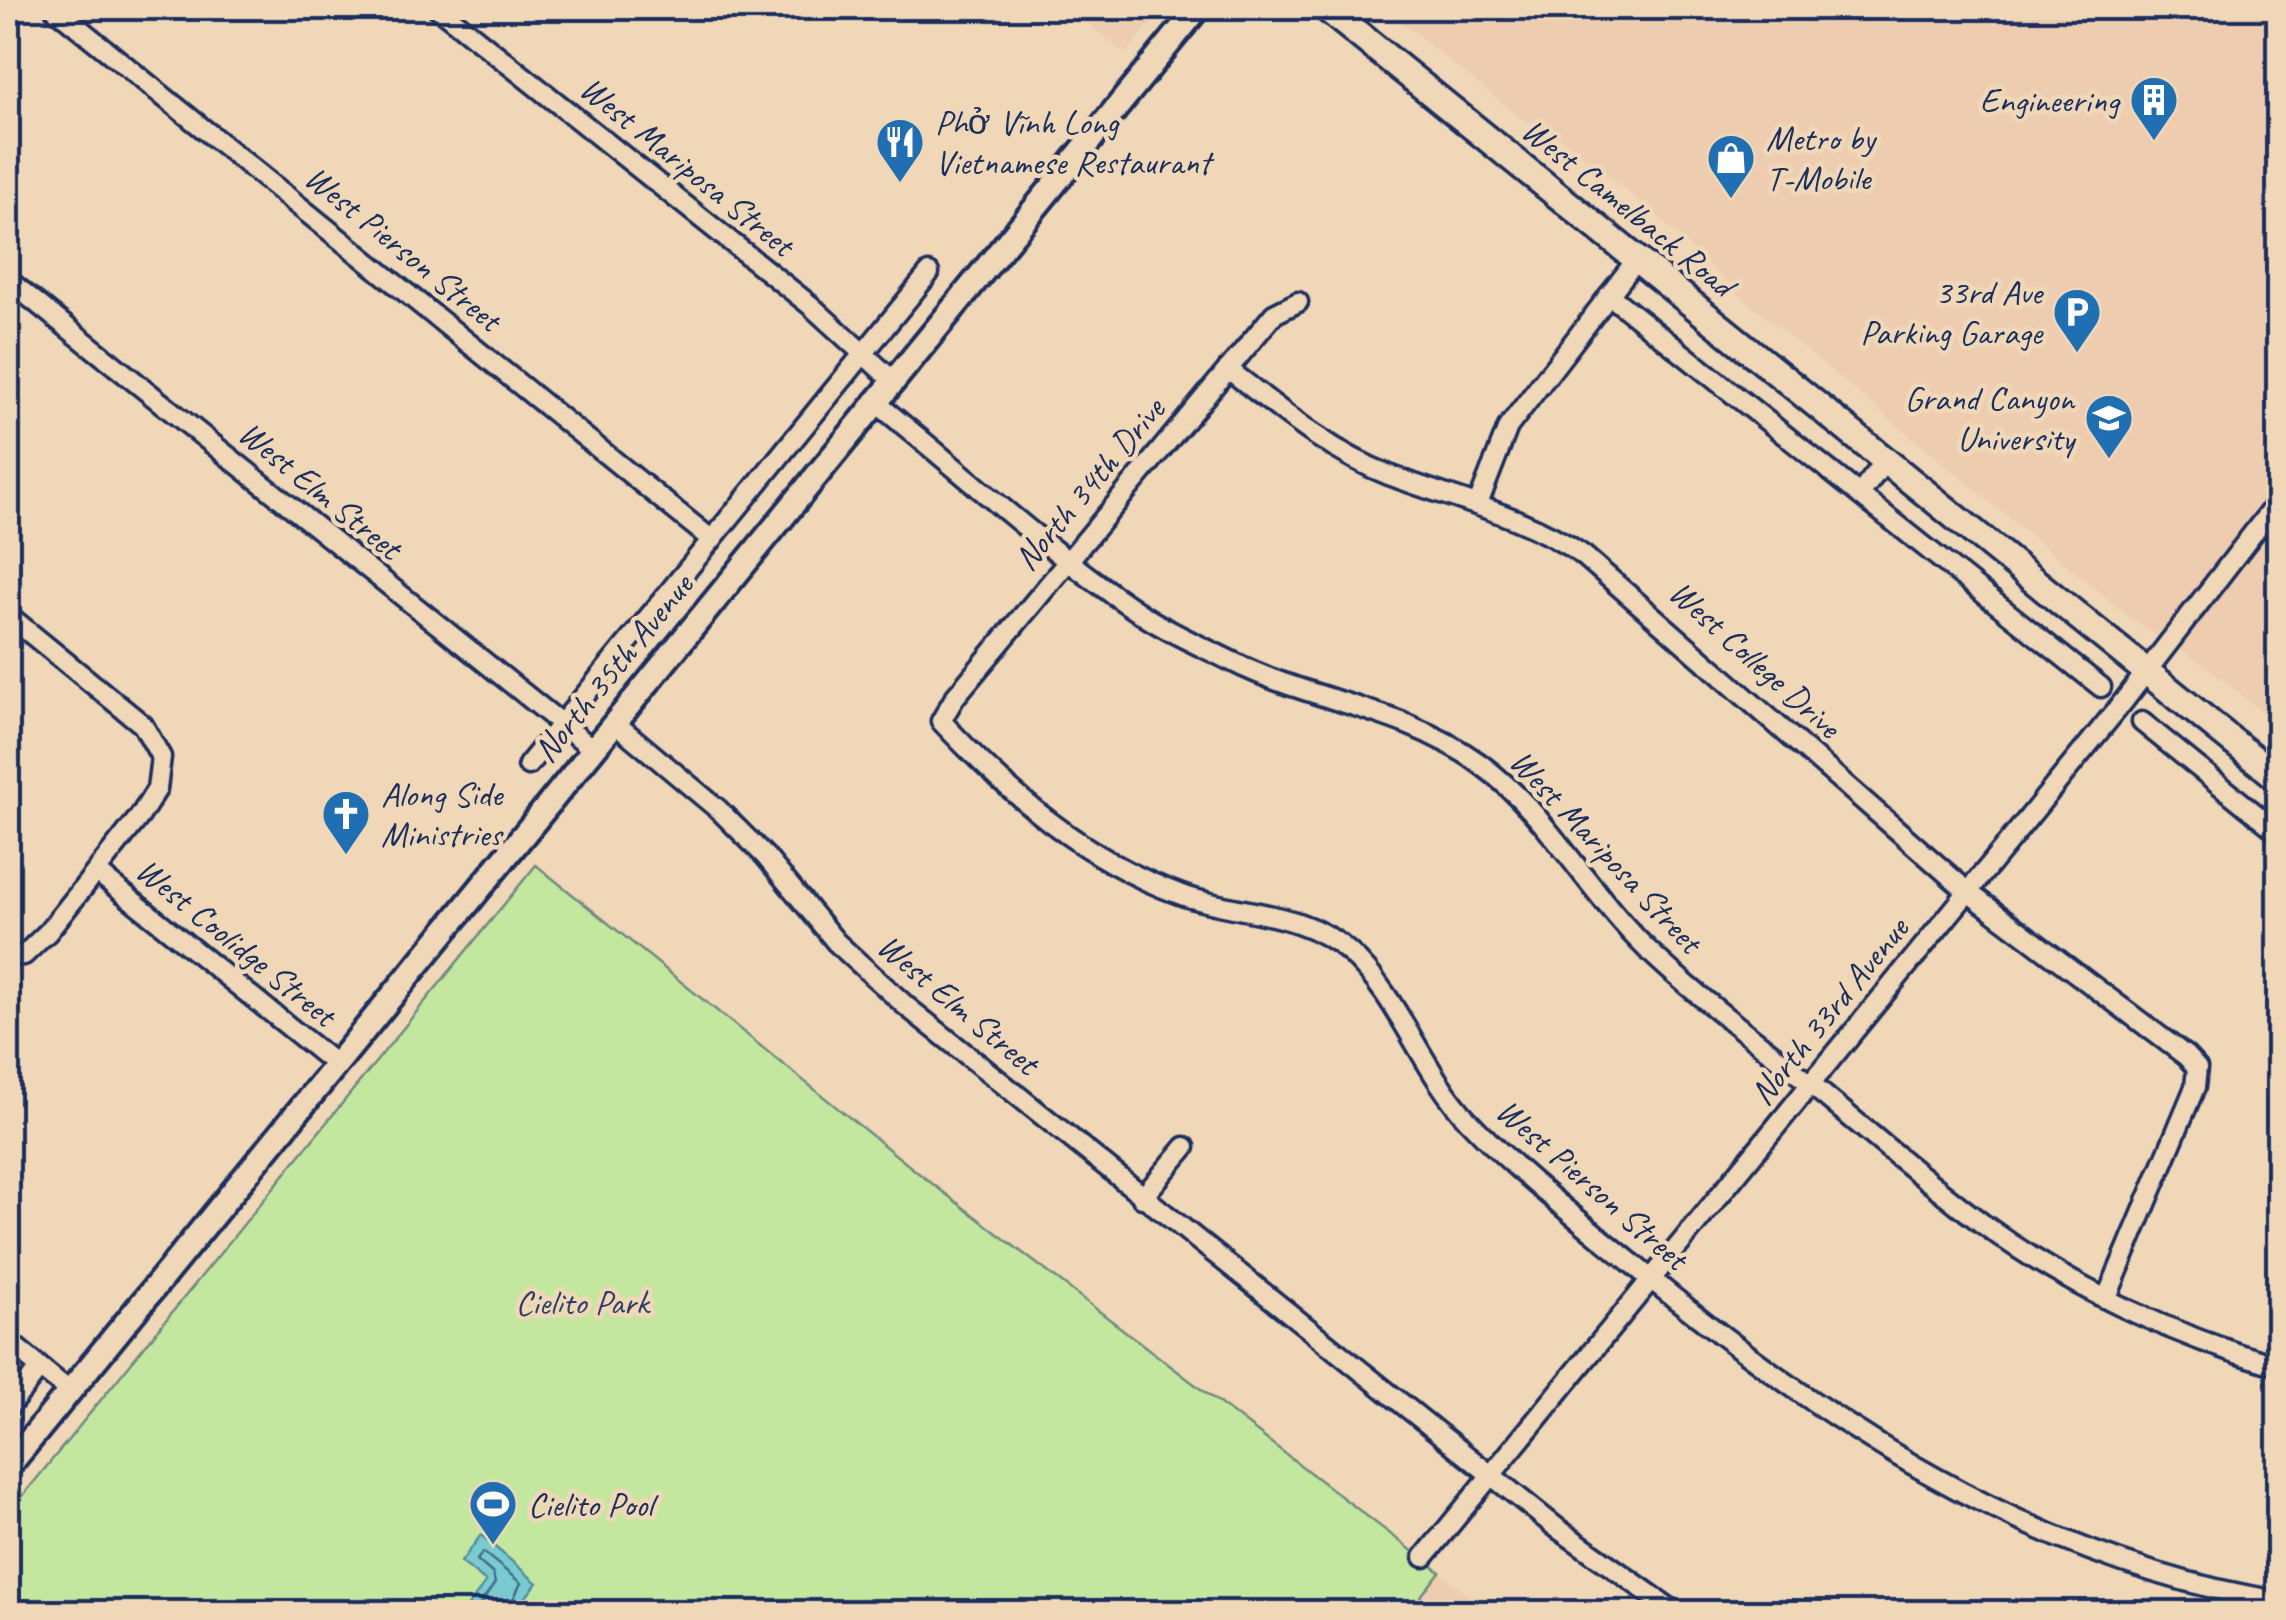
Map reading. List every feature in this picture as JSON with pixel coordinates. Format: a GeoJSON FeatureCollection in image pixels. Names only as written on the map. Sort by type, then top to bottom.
{"type":"FeatureCollection","features":[{"type":"Feature","properties":{"kind":"main road","name":"North 35th Avenue"},"geometry":{"type":"LineString","coordinates":[[8,1467],[1198,8]]}},
{"type":"Feature","properties":{"kind":"main road","name":"West Camelback Road"},"geometry":{"type":"LineString","coordinates":[[1326,8],[2278,778]]}},
{"type":"Feature","properties":{"kind":"street","name":"West Pierson Street"},"geometry":{"type":"LineString","coordinates":[[54,8],[712,540]]}},
{"type":"Feature","properties":{"kind":"street","name":"West Mariposa Street"},"geometry":{"type":"LineString","coordinates":[[438,8],[810,305],[892,380]]}},
{"type":"Feature","properties":{"kind":"street"},"geometry":{"type":"LineString","coordinates":[[1478,504],[1508,428],[1638,260]]}},
{"type":"Feature","properties":{"kind":"street","name":"North 35th Avenue"},"geometry":{"type":"LineString","coordinates":[[528,765],[928,273]]}},
{"type":"Feature","properties":{"kind":"street","name":"West Elm Street"},"geometry":{"type":"LineString","coordinates":[[8,280],[593,749]]}},
{"type":"Feature","properties":{"kind":"street"},"geometry":{"type":"LineString","coordinates":[[1610,295],[2101,687]]}},
{"type":"Feature","properties":{"kind":"street","name":"North 34th Drive"},"geometry":{"type":"LineString","coordinates":[[942,721],[954,696],[1228,368],[1274,314],[1298,302]]}},
{"type":"Feature","properties":{"kind":"street","name":"West College Drive"},"geometry":{"type":"LineString","coordinates":[[1228,368],[1309,431],[1356,458],[1386,474],[1478,504],[1560,540],[1615,579],[1968,892],[2196,1068],[2195,1088],[2107,1297]]}},
{"type":"Feature","properties":{"kind":"street","name":"West Mariposa Street"},"geometry":{"type":"LineString","coordinates":[[874,401],[1068,560],[1150,620],[1238,664],[1380,711],[1436,735],[1480,764],[1532,813],[1586,884],[1647,949],[1983,1224],[2059,1274],[2216,1348],[2278,1366]]}},
{"type":"Feature","properties":{"kind":"street"},"geometry":{"type":"LineString","coordinates":[[1860,494],[1886,460]]}},
{"type":"Feature","properties":{"kind":"street","name":"North 33rd Avenue"},"geometry":{"type":"LineString","coordinates":[[1424,1557],[2147,671],[2278,501]]}},
{"type":"Feature","properties":{"kind":"street"},"geometry":{"type":"LineString","coordinates":[[8,615],[144,725],[162,757],[158,789],[97,872],[36,944],[24,955],[8,956]]}},
{"type":"Feature","properties":{"kind":"street","name":"West Pierson Street"},"geometry":{"type":"LineString","coordinates":[[942,721],[1012,792],[1070,837],[1126,869],[1180,895],[1288,919],[1348,950],[1376,980],[1422,1057],[1465,1117],[1529,1178],[1778,1378],[1958,1492],[2032,1528],[2234,1594],[2278,1601]]}},
{"type":"Feature","properties":{"kind":"street"},"geometry":{"type":"LineString","coordinates":[[2142,722],[2278,832]]}},
{"type":"Feature","properties":{"kind":"street","name":"West Elm Street"},"geometry":{"type":"LineString","coordinates":[[614,723],[719,810],[766,857],[804,908],[871,976],[1142,1198],[1611,1570],[1675,1612]]}},
{"type":"Feature","properties":{"kind":"street","name":"West Coolidge Street"},"geometry":{"type":"LineString","coordinates":[[97,872],[334,1063]]}},
{"type":"Feature","properties":{"kind":"street"},"geometry":{"type":"LineString","coordinates":[[1142,1198],[1184,1146]]}},
{"type":"Feature","properties":{"kind":"street"},"geometry":{"type":"LineString","coordinates":[[8,1341],[69,1391]]}},
{"type":"Feature","properties":{"kind":"street"},"geometry":{"type":"LineString","coordinates":[[8,1408],[40,1368]]}},
{"type":"Feature","properties":{"kind":"shaded area"},"geometry":{"type":"Polygon","coordinates":[[[1069,8],[1164,8],[1125,54],[1069,8]]]}},
{"type":"Feature","properties":{"kind":"shaded area","name":"Grand Canyon University"},"geometry":{"type":"Polygon","coordinates":[[[1384,8],[2278,8],[2278,725],[2200,662],[2137,623],[1743,298],[1655,214],[1546,126],[1527,123],[1384,8]]]}},
{"type":"Feature","properties":{"kind":"shaded area"},"geometry":{"type":"Polygon","coordinates":[[[1440,1572],[1488,1612],[1408,1612],[1440,1572]]]}},
{"type":"Feature","properties":{"kind":"green space","name":"Cielito Park"},"geometry":{"type":"Polygon","coordinates":[[[536,865],[917,1172],[1440,1572],[1408,1612],[8,1612],[8,1514],[536,865]]]}},
{"type":"Feature","properties":{"kind":"water"},"geometry":{"type":"Polygon","coordinates":[[[481,1535],[537,1583],[514,1612],[463,1612],[486,1582],[461,1562],[481,1535]]]}},
{"type":"Feature","properties":{"kind":"place","name":"Engineering"},"geometry":{"type":"Point","coordinates":[2154,142]}},
{"type":"Feature","properties":{"kind":"place","name":"Phở Vĩnh Long Vietnamese Restaurant"},"geometry":{"type":"Point","coordinates":[900,184]}},
{"type":"Feature","properties":{"kind":"place","name":"Metro by T-Mobile"},"geometry":{"type":"Point","coordinates":[1731,200]}},
{"type":"Feature","properties":{"kind":"place","name":"33rd Ave Parking Garage"},"geometry":{"type":"Point","coordinates":[2077,354]}},
{"type":"Feature","properties":{"kind":"place","name":"Grand Canyon University"},"geometry":{"type":"Point","coordinates":[2109,460]}},
{"type":"Feature","properties":{"kind":"place","name":"Along Side Ministries"},"geometry":{"type":"Point","coordinates":[346,856]}},
{"type":"Feature","properties":{"kind":"place","name":"Cielito Pool"},"geometry":{"type":"Point","coordinates":[493,1546]}}]}
